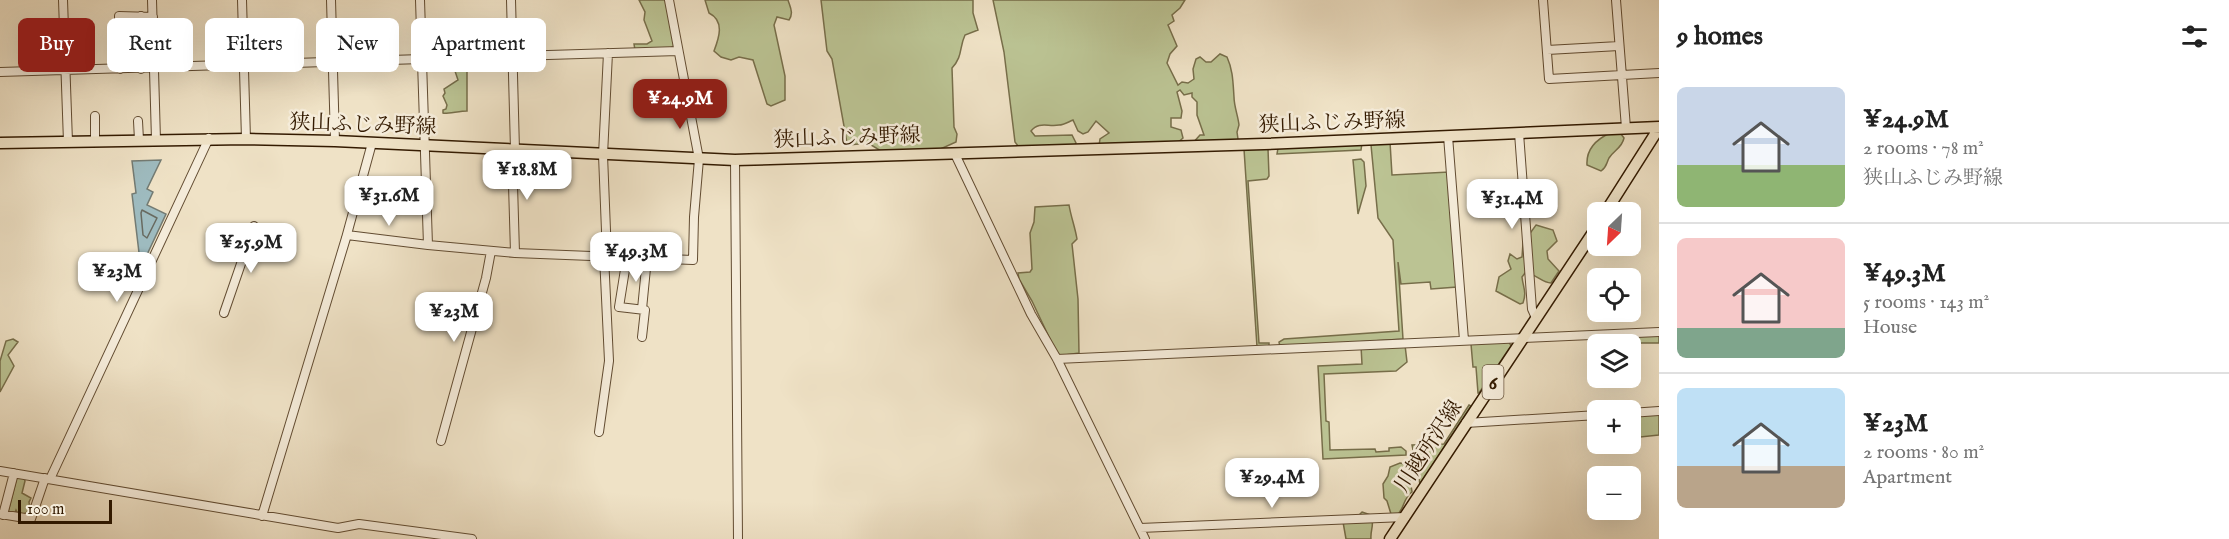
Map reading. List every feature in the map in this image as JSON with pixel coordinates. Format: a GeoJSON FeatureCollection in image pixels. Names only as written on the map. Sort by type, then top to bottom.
{"type":"FeatureCollection","features":[{"type":"Feature","properties":{"kind":"main road","name":"狭山ふじみ野線"},"geometry":{"type":"LineString","coordinates":[[0,143],[209,138],[335,141],[735,160],[1659,128]]}},
{"type":"Feature","properties":{"kind":"main road"},"geometry":{"type":"LineString","coordinates":[[1612,202],[1659,128]]}},
{"type":"Feature","properties":{"kind":"main road","name":"川越所沢線"},"geometry":{"type":"LineString","coordinates":[[1390,539],[1587,242]]}},
{"type":"Feature","properties":{"kind":"street"},"geometry":{"type":"LineString","coordinates":[[63,0],[64,18]]}},
{"type":"Feature","properties":{"kind":"street"},"geometry":{"type":"LineString","coordinates":[[119,18],[119,16],[153,16],[152,0]]}},
{"type":"Feature","properties":{"kind":"street"},"geometry":{"type":"LineString","coordinates":[[242,0],[242,18]]}},
{"type":"Feature","properties":{"kind":"street"},"geometry":{"type":"LineString","coordinates":[[331,0],[332,18]]}},
{"type":"Feature","properties":{"kind":"street"},"geometry":{"type":"LineString","coordinates":[[420,0],[421,18]]}},
{"type":"Feature","properties":{"kind":"street"},"geometry":{"type":"LineString","coordinates":[[511,0],[512,18]]}},
{"type":"Feature","properties":{"kind":"street"},"geometry":{"type":"LineString","coordinates":[[347,235],[516,253],[693,260],[699,159],[669,0]]}},
{"type":"Feature","properties":{"kind":"street"},"geometry":{"type":"LineString","coordinates":[[1543,0],[1549,79],[1659,73]]}},
{"type":"Feature","properties":{"kind":"street"},"geometry":{"type":"LineString","coordinates":[[1616,0],[1626,128]]}},
{"type":"Feature","properties":{"kind":"street"},"geometry":{"type":"LineString","coordinates":[[1547,50],[1619,46]]}},
{"type":"Feature","properties":{"kind":"street"},"geometry":{"type":"LineString","coordinates":[[546,55],[678,51]]}},
{"type":"Feature","properties":{"kind":"street"},"geometry":{"type":"LineString","coordinates":[[599,432],[609,361],[606,334],[603,155],[608,53]]}},
{"type":"Feature","properties":{"kind":"street"},"geometry":{"type":"LineString","coordinates":[[0,72],[18,71]]}},
{"type":"Feature","properties":{"kind":"street"},"geometry":{"type":"LineString","coordinates":[[66,72],[68,142]]}},
{"type":"Feature","properties":{"kind":"street"},"geometry":{"type":"LineString","coordinates":[[154,72],[156,140]]}},
{"type":"Feature","properties":{"kind":"street"},"geometry":{"type":"LineString","coordinates":[[243,72],[246,139]]}},
{"type":"Feature","properties":{"kind":"street"},"geometry":{"type":"LineString","coordinates":[[333,72],[335,141]]}},
{"type":"Feature","properties":{"kind":"street"},"geometry":{"type":"LineString","coordinates":[[422,72],[428,245]]}},
{"type":"Feature","properties":{"kind":"street"},"geometry":{"type":"LineString","coordinates":[[513,72],[516,253]]}},
{"type":"Feature","properties":{"kind":"street"},"geometry":{"type":"LineString","coordinates":[[95,116],[95,142]]}},
{"type":"Feature","properties":{"kind":"street"},"geometry":{"type":"LineString","coordinates":[[138,121],[139,140]]}},
{"type":"Feature","properties":{"kind":"street"},"geometry":{"type":"LineString","coordinates":[[1519,133],[1532,309],[1536,318]]}},
{"type":"Feature","properties":{"kind":"street"},"geometry":{"type":"LineString","coordinates":[[1448,136],[1464,340]]}},
{"type":"Feature","properties":{"kind":"street"},"geometry":{"type":"LineString","coordinates":[[14,473],[1,514],[31,519],[47,478],[209,138]]}},
{"type":"Feature","properties":{"kind":"street"},"geometry":{"type":"LineString","coordinates":[[262,516],[347,235],[372,143]]}},
{"type":"Feature","properties":{"kind":"street"},"geometry":{"type":"LineString","coordinates":[[956,154],[1031,314],[1057,359],[1145,539]]}},
{"type":"Feature","properties":{"kind":"street"},"geometry":{"type":"LineString","coordinates":[[735,160],[738,539]]}},
{"type":"Feature","properties":{"kind":"street"},"geometry":{"type":"LineString","coordinates":[[224,313],[254,226]]}},
{"type":"Feature","properties":{"kind":"street"},"geometry":{"type":"LineString","coordinates":[[441,441],[486,278],[491,251]]}},
{"type":"Feature","properties":{"kind":"street"},"geometry":{"type":"LineString","coordinates":[[619,307],[627,256]]}},
{"type":"Feature","properties":{"kind":"street"},"geometry":{"type":"LineString","coordinates":[[642,337],[647,258]]}},
{"type":"Feature","properties":{"kind":"street"},"geometry":{"type":"LineString","coordinates":[[607,307],[642,309]]}},
{"type":"Feature","properties":{"kind":"street"},"geometry":{"type":"LineString","coordinates":[[1057,359],[1659,332]]}},
{"type":"Feature","properties":{"kind":"street"},"geometry":{"type":"LineString","coordinates":[[1641,412],[1659,411]]}},
{"type":"Feature","properties":{"kind":"street"},"geometry":{"type":"LineString","coordinates":[[1466,423],[1587,416]]}},
{"type":"Feature","properties":{"kind":"street"},"geometry":{"type":"LineString","coordinates":[[0,471],[338,528],[359,524],[472,539]]}},
{"type":"Feature","properties":{"kind":"street"},"geometry":{"type":"LineString","coordinates":[[1140,528],[1405,517]]}},
{"type":"Feature","properties":{"kind":"green space"},"geometry":{"type":"Polygon","coordinates":[[[639,0],[670,0],[674,46],[668,49],[635,50],[634,44],[647,44],[652,41],[644,20],[645,12],[639,0]]]}},
{"type":"Feature","properties":{"kind":"green space"},"geometry":{"type":"Polygon","coordinates":[[[705,0],[788,0],[791,10],[789,20],[777,17],[774,25],[785,76],[785,100],[771,106],[767,104],[753,60],[739,57],[731,60],[721,57],[714,51],[719,35],[719,25],[714,16],[709,13],[705,0]]]}},
{"type":"Feature","properties":{"kind":"green space"},"geometry":{"type":"Polygon","coordinates":[[[821,0],[973,0],[973,13],[978,30],[965,35],[959,56],[952,68],[956,142],[936,151],[881,151],[868,143],[849,145],[847,143],[832,59],[827,51],[821,0]]]}},
{"type":"Feature","properties":{"kind":"green space"},"geometry":{"type":"Polygon","coordinates":[[[993,0],[1185,0],[1172,15],[1174,21],[1168,25],[1177,46],[1170,54],[1167,63],[1178,85],[1194,79],[1193,69],[1196,59],[1200,57],[1206,62],[1211,62],[1220,54],[1227,57],[1232,72],[1239,125],[1238,139],[1236,142],[1192,144],[1200,135],[1204,135],[1197,115],[1197,102],[1192,97],[1192,93],[1184,95],[1180,90],[1177,92],[1182,111],[1181,118],[1171,118],[1171,127],[1181,130],[1183,138],[1176,144],[1099,146],[1100,139],[1109,133],[1096,121],[1088,132],[1083,134],[1078,131],[1073,120],[1061,125],[1040,125],[1031,131],[1035,136],[1072,135],[1076,143],[1074,146],[1018,146],[1015,142],[1004,52],[993,0]]]}},
{"type":"Feature","properties":{"kind":"green space"},"geometry":{"type":"Polygon","coordinates":[[[455,72],[467,72],[467,111],[443,113],[447,105],[443,96],[444,89],[458,80],[455,72]]]}},
{"type":"Feature","properties":{"kind":"green space"},"geometry":{"type":"Polygon","coordinates":[[[1610,133],[1621,134],[1624,138],[1622,144],[1601,171],[1587,165],[1590,149],[1610,133]]]}},
{"type":"Feature","properties":{"kind":"green space"},"geometry":{"type":"Polygon","coordinates":[[[1390,142],[1392,175],[1449,172],[1457,287],[1431,289],[1430,282],[1401,284],[1398,262],[1403,339],[1280,347],[1279,342],[1284,339],[1399,331],[1393,240],[1378,218],[1371,145],[1390,142]]]}},
{"type":"Feature","properties":{"kind":"green space"},"geometry":{"type":"Polygon","coordinates":[[[1362,143],[1361,150],[1277,154],[1278,148],[1362,143]]]}},
{"type":"Feature","properties":{"kind":"green space"},"geometry":{"type":"Polygon","coordinates":[[[1244,149],[1268,149],[1269,176],[1267,179],[1248,181],[1259,343],[1269,343],[1269,346],[1257,347],[1244,149]]]}},
{"type":"Feature","properties":{"kind":"green space"},"geometry":{"type":"Polygon","coordinates":[[[1361,159],[1364,162],[1366,186],[1358,214],[1353,160],[1361,159]]]}},
{"type":"Feature","properties":{"kind":"green space"},"geometry":{"type":"Polygon","coordinates":[[[1069,205],[1077,239],[1072,244],[1078,299],[1079,353],[1058,356],[1018,273],[1030,272],[1032,269],[1030,233],[1034,222],[1035,207],[1069,205]]]}},
{"type":"Feature","properties":{"kind":"green space"},"geometry":{"type":"Polygon","coordinates":[[[1536,225],[1553,230],[1557,241],[1547,251],[1548,259],[1559,271],[1551,283],[1525,273],[1522,277],[1525,293],[1523,303],[1520,304],[1496,291],[1499,277],[1511,269],[1508,261],[1510,254],[1517,259],[1522,257],[1523,243],[1536,225]]]}},
{"type":"Feature","properties":{"kind":"green space"},"geometry":{"type":"Polygon","coordinates":[[[1659,334],[1659,343],[1641,343],[1641,335],[1659,334]]]}},
{"type":"Feature","properties":{"kind":"green space"},"geometry":{"type":"Polygon","coordinates":[[[13,339],[18,342],[8,355],[14,366],[0,392],[0,361],[6,341],[13,339]]]}},
{"type":"Feature","properties":{"kind":"green space"},"geometry":{"type":"Polygon","coordinates":[[[1509,342],[1511,346],[1478,393],[1471,344],[1509,342]]]}},
{"type":"Feature","properties":{"kind":"green space"},"geometry":{"type":"Polygon","coordinates":[[[1405,345],[1407,362],[1396,371],[1324,374],[1330,450],[1375,449],[1376,452],[1401,447],[1406,451],[1406,455],[1323,459],[1318,366],[1362,364],[1361,346],[1405,345]]]}},
{"type":"Feature","properties":{"kind":"green space"},"geometry":{"type":"Polygon","coordinates":[[[1469,405],[1471,406],[1420,484],[1412,445],[1444,444],[1469,405]]]}},
{"type":"Feature","properties":{"kind":"green space"},"geometry":{"type":"Polygon","coordinates":[[[1659,414],[1659,435],[1641,437],[1641,416],[1659,414]]]}},
{"type":"Feature","properties":{"kind":"green space"},"geometry":{"type":"Polygon","coordinates":[[[1400,463],[1404,464],[1412,492],[1397,515],[1391,514],[1384,498],[1383,484],[1390,467],[1400,463]]]}},
{"type":"Feature","properties":{"kind":"green space"},"geometry":{"type":"Polygon","coordinates":[[[17,477],[24,477],[22,493],[31,498],[30,509],[19,516],[16,510],[14,515],[8,512],[17,477]]]}},
{"type":"Feature","properties":{"kind":"green space"},"geometry":{"type":"Polygon","coordinates":[[[1362,512],[1371,515],[1373,522],[1371,539],[1346,539],[1343,522],[1357,517],[1362,512]]]}},
{"type":"Feature","properties":{"kind":"water"},"geometry":{"type":"Polygon","coordinates":[[[161,160],[147,189],[153,192],[147,205],[166,214],[144,261],[140,261],[132,194],[136,193],[132,161],[161,160]]]}}]}
